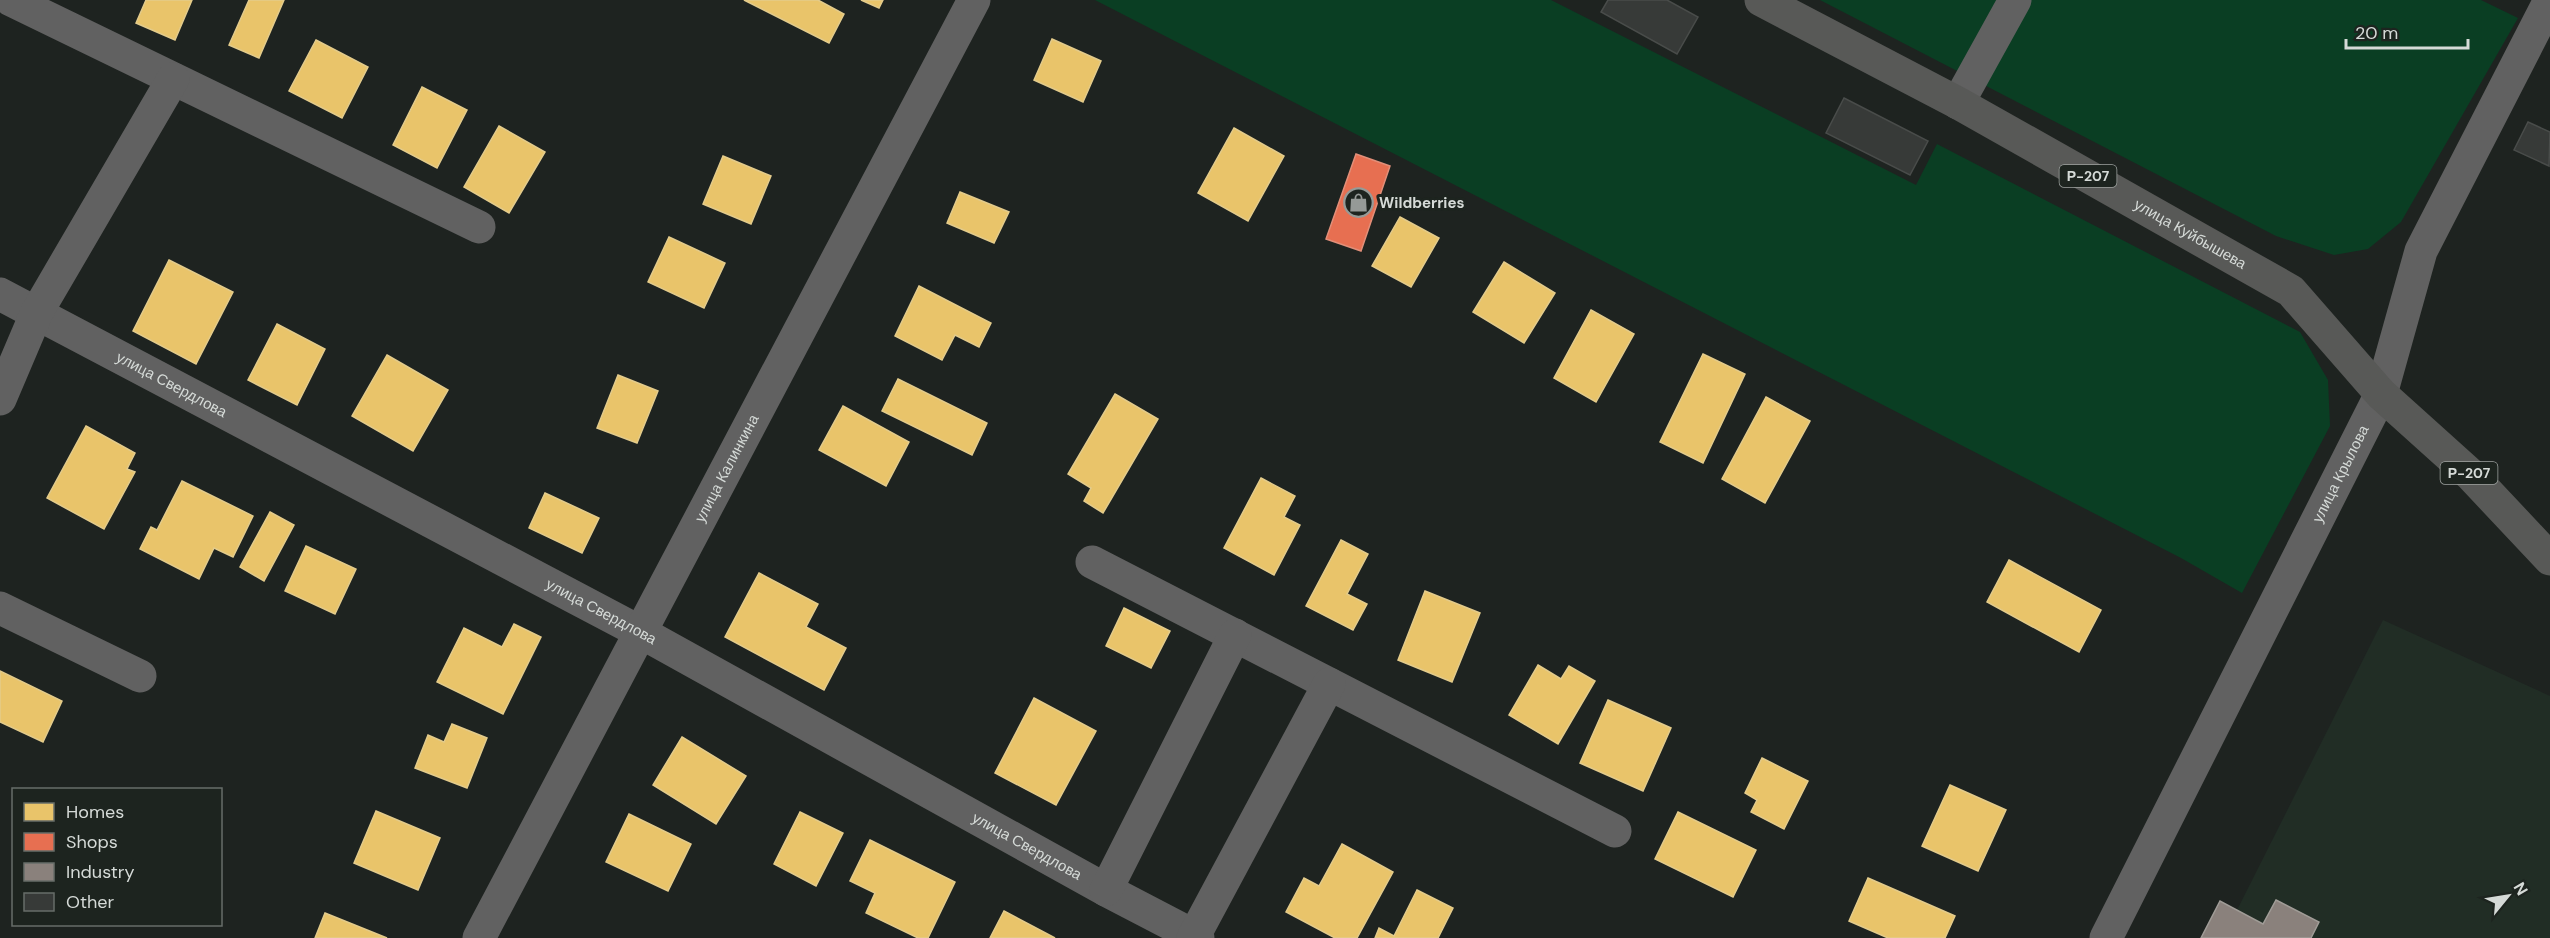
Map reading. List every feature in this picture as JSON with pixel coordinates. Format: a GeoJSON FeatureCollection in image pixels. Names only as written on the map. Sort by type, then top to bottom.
{"type":"FeatureCollection","features":[{"type":"Feature","properties":{"kind":"main road","name":"улица Куйбышева"},"geometry":{"type":"LineString","coordinates":[[1761,0],[1958,103],[2291,291],[2381,394],[2471,475],[2550,559]]}},
{"type":"Feature","properties":{"kind":"street"},"geometry":{"type":"LineString","coordinates":[[10,0],[479,227]]}},
{"type":"Feature","properties":{"kind":"street","name":"улица Калинкина"},"geometry":{"type":"LineString","coordinates":[[479,938],[642,633],[974,0]]}},
{"type":"Feature","properties":{"kind":"street"},"geometry":{"type":"LineString","coordinates":[[1958,103],[2015,0]]}},
{"type":"Feature","properties":{"kind":"street","name":"улица Крылова"},"geometry":{"type":"LineString","coordinates":[[2106,938],[2381,394],[2421,251],[2550,0]]}},
{"type":"Feature","properties":{"kind":"street"},"geometry":{"type":"LineString","coordinates":[[0,399],[37,312],[173,79]]}},
{"type":"Feature","properties":{"kind":"street","name":"улица Свердлова"},"geometry":{"type":"LineString","coordinates":[[0,294],[642,633],[1106,891],[1195,937]]}},
{"type":"Feature","properties":{"kind":"street"},"geometry":{"type":"LineString","coordinates":[[1092,562],[1615,831]]}},
{"type":"Feature","properties":{"kind":"street"},"geometry":{"type":"LineString","coordinates":[[0,608],[140,676]]}},
{"type":"Feature","properties":{"kind":"street"},"geometry":{"type":"LineString","coordinates":[[1106,891],[1235,635]]}},
{"type":"Feature","properties":{"kind":"street"},"geometry":{"type":"LineString","coordinates":[[1195,937],[1329,684]]}},
{"type":"Feature","properties":{"kind":"shaded area"},"geometry":{"type":"Polygon","coordinates":[[[2383,620],[2550,696],[2550,938],[2223,938],[2383,620]]]}},
{"type":"Feature","properties":{"kind":"green space"},"geometry":{"type":"Polygon","coordinates":[[[1095,0],[1551,0],[1916,185],[1937,144],[2300,332],[2328,380],[2330,426],[2242,593],[2181,558],[1095,0]]]}},
{"type":"Feature","properties":{"kind":"green space"},"geometry":{"type":"Polygon","coordinates":[[[1820,0],[2481,0],[2518,18],[2401,222],[2368,249],[2334,255],[2276,236],[1820,0]]]}},
{"type":"Feature","properties":{"kind":"building: Homes"},"geometry":{"type":"Polygon","coordinates":[[[146,0],[192,0],[175,40],[136,23],[146,0]]]}},
{"type":"Feature","properties":{"kind":"building: Homes"},"geometry":{"type":"Polygon","coordinates":[[[249,0],[284,0],[259,58],[229,45],[249,0]]]}},
{"type":"Feature","properties":{"kind":"building: Homes"},"geometry":{"type":"Polygon","coordinates":[[[744,0],[818,0],[844,14],[829,43],[744,0]]]}},
{"type":"Feature","properties":{"kind":"building: Homes"},"geometry":{"type":"Polygon","coordinates":[[[861,0],[883,0],[879,8],[861,0]]]}},
{"type":"Feature","properties":{"kind":"building: Homes"},"geometry":{"type":"Polygon","coordinates":[[[1052,39],[1101,61],[1083,102],[1034,80],[1052,39]]]}},
{"type":"Feature","properties":{"kind":"building: Homes"},"geometry":{"type":"Polygon","coordinates":[[[316,40],[368,67],[342,118],[289,91],[316,40]]]}},
{"type":"Feature","properties":{"kind":"building: Homes"},"geometry":{"type":"Polygon","coordinates":[[[422,87],[467,110],[437,168],[393,145],[422,87]]]}},
{"type":"Feature","properties":{"kind":"building: Homes"},"geometry":{"type":"Polygon","coordinates":[[[499,126],[545,152],[509,213],[464,187],[499,126]]]}},
{"type":"Feature","properties":{"kind":"building: Homes"},"geometry":{"type":"Polygon","coordinates":[[[1234,128],[1284,156],[1248,221],[1198,193],[1234,128]]]}},
{"type":"Feature","properties":{"kind":"building: Homes"},"geometry":{"type":"Polygon","coordinates":[[[723,156],[771,176],[751,224],[703,204],[723,156]]]}},
{"type":"Feature","properties":{"kind":"building: Homes"},"geometry":{"type":"Polygon","coordinates":[[[960,192],[1009,212],[994,243],[947,223],[960,192]]]}},
{"type":"Feature","properties":{"kind":"building: Homes"},"geometry":{"type":"Polygon","coordinates":[[[1400,217],[1439,238],[1411,287],[1372,266],[1400,217]]]}},
{"type":"Feature","properties":{"kind":"building: Homes"},"geometry":{"type":"Polygon","coordinates":[[[669,237],[725,263],[704,308],[648,282],[669,237]]]}},
{"type":"Feature","properties":{"kind":"building: Homes"},"geometry":{"type":"Polygon","coordinates":[[[169,260],[233,292],[196,364],[133,331],[169,260]]]}},
{"type":"Feature","properties":{"kind":"building: Homes"},"geometry":{"type":"Polygon","coordinates":[[[1504,262],[1555,293],[1524,343],[1473,312],[1504,262]]]}},
{"type":"Feature","properties":{"kind":"building: Homes"},"geometry":{"type":"Polygon","coordinates":[[[919,286],[991,323],[979,347],[955,335],[942,360],[895,336],[919,286]]]}},
{"type":"Feature","properties":{"kind":"building: Homes"},"geometry":{"type":"Polygon","coordinates":[[[1591,310],[1634,334],[1596,402],[1554,378],[1591,310]]]}},
{"type":"Feature","properties":{"kind":"building: Homes"},"geometry":{"type":"Polygon","coordinates":[[[277,324],[325,349],[297,405],[248,380],[277,324]]]}},
{"type":"Feature","properties":{"kind":"building: Homes"},"geometry":{"type":"Polygon","coordinates":[[[1703,354],[1745,374],[1703,463],[1660,442],[1703,354]]]}},
{"type":"Feature","properties":{"kind":"building: Homes"},"geometry":{"type":"Polygon","coordinates":[[[387,355],[448,390],[413,451],[352,416],[387,355]]]}},
{"type":"Feature","properties":{"kind":"building: Homes"},"geometry":{"type":"Polygon","coordinates":[[[618,375],[658,391],[637,443],[597,428],[618,375]]]}},
{"type":"Feature","properties":{"kind":"building: Homes"},"geometry":{"type":"Polygon","coordinates":[[[898,379],[987,423],[972,455],[882,411],[898,379]]]}},
{"type":"Feature","properties":{"kind":"building: Homes"},"geometry":{"type":"Polygon","coordinates":[[[1115,394],[1158,419],[1103,513],[1084,501],[1091,488],[1068,474],[1115,394]]]}},
{"type":"Feature","properties":{"kind":"building: Homes"},"geometry":{"type":"Polygon","coordinates":[[[1766,397],[1810,421],[1765,503],[1722,479],[1766,397]]]}},
{"type":"Feature","properties":{"kind":"building: Homes"},"geometry":{"type":"Polygon","coordinates":[[[843,406],[909,442],[886,486],[819,450],[843,406]]]}},
{"type":"Feature","properties":{"kind":"building: Homes"},"geometry":{"type":"Polygon","coordinates":[[[86,426],[135,453],[127,469],[135,472],[104,529],[47,498],[86,426]]]}},
{"type":"Feature","properties":{"kind":"building: Homes"},"geometry":{"type":"Polygon","coordinates":[[[1261,478],[1295,496],[1284,517],[1300,525],[1274,575],[1224,548],[1261,478]]]}},
{"type":"Feature","properties":{"kind":"building: Homes"},"geometry":{"type":"Polygon","coordinates":[[[182,481],[253,516],[233,557],[214,548],[199,579],[140,549],[151,527],[157,530],[182,481]]]}},
{"type":"Feature","properties":{"kind":"building: Homes"},"geometry":{"type":"Polygon","coordinates":[[[545,493],[599,518],[582,553],[529,528],[545,493]]]}},
{"type":"Feature","properties":{"kind":"building: Homes"},"geometry":{"type":"Polygon","coordinates":[[[270,512],[294,525],[264,581],[240,567],[270,512]]]}},
{"type":"Feature","properties":{"kind":"building: Homes"},"geometry":{"type":"Polygon","coordinates":[[[1341,540],[1368,554],[1347,594],[1367,604],[1353,630],[1306,606],[1341,540]]]}},
{"type":"Feature","properties":{"kind":"building: Homes"},"geometry":{"type":"Polygon","coordinates":[[[306,546],[356,569],[335,614],[285,591],[306,546]]]}},
{"type":"Feature","properties":{"kind":"building: Homes"},"geometry":{"type":"Polygon","coordinates":[[[2009,560],[2101,610],[2079,652],[1987,602],[2009,560]]]}},
{"type":"Feature","properties":{"kind":"building: Homes"},"geometry":{"type":"Polygon","coordinates":[[[759,573],[818,604],[806,627],[846,648],[824,690],[725,637],[759,573]]]}},
{"type":"Feature","properties":{"kind":"building: Homes"},"geometry":{"type":"Polygon","coordinates":[[[1425,591],[1480,613],[1452,682],[1398,660],[1425,591]]]}},
{"type":"Feature","properties":{"kind":"building: Homes"},"geometry":{"type":"Polygon","coordinates":[[[1124,608],[1170,631],[1151,668],[1106,646],[1124,608]]]}},
{"type":"Feature","properties":{"kind":"building: Homes"},"geometry":{"type":"Polygon","coordinates":[[[514,624],[541,637],[503,714],[437,682],[464,628],[502,647],[514,624]]]}},
{"type":"Feature","properties":{"kind":"building: Homes"},"geometry":{"type":"Polygon","coordinates":[[[1538,665],[1561,679],[1569,666],[1595,681],[1558,744],[1509,715],[1538,665]]]}},
{"type":"Feature","properties":{"kind":"building: Homes"},"geometry":{"type":"Polygon","coordinates":[[[0,671],[62,701],[43,742],[0,722],[0,671]]]}},
{"type":"Feature","properties":{"kind":"building: Homes"},"geometry":{"type":"Polygon","coordinates":[[[1034,698],[1096,731],[1056,805],[995,773],[1034,698]]]}},
{"type":"Feature","properties":{"kind":"building: Homes"},"geometry":{"type":"Polygon","coordinates":[[[1608,700],[1671,728],[1643,791],[1580,763],[1608,700]]]}},
{"type":"Feature","properties":{"kind":"building: Homes"},"geometry":{"type":"Polygon","coordinates":[[[452,724],[487,738],[467,788],[415,768],[428,735],[444,742],[452,724]]]}},
{"type":"Feature","properties":{"kind":"building: Homes"},"geometry":{"type":"Polygon","coordinates":[[[682,737],[746,776],[716,824],[653,785],[682,737]]]}},
{"type":"Feature","properties":{"kind":"building: Homes"},"geometry":{"type":"Polygon","coordinates":[[[1762,758],[1808,781],[1784,829],[1751,812],[1757,800],[1745,793],[1762,758]]]}},
{"type":"Feature","properties":{"kind":"building: Homes"},"geometry":{"type":"Polygon","coordinates":[[[1950,785],[2006,810],[1978,871],[1922,846],[1950,785]]]}},
{"type":"Feature","properties":{"kind":"building: Homes"},"geometry":{"type":"Polygon","coordinates":[[[376,811],[440,838],[418,890],[354,863],[376,811]]]}},
{"type":"Feature","properties":{"kind":"building: Homes"},"geometry":{"type":"Polygon","coordinates":[[[800,812],[843,833],[816,886],[774,864],[800,812]]]}},
{"type":"Feature","properties":{"kind":"building: Homes"},"geometry":{"type":"Polygon","coordinates":[[[1678,812],[1756,850],[1733,897],[1655,859],[1678,812]]]}},
{"type":"Feature","properties":{"kind":"building: Homes"},"geometry":{"type":"Polygon","coordinates":[[[629,814],[691,844],[668,891],[606,862],[629,814]]]}},
{"type":"Feature","properties":{"kind":"building: Homes"},"geometry":{"type":"Polygon","coordinates":[[[870,840],[955,882],[928,938],[918,938],[866,913],[875,893],[850,881],[870,840]]]}},
{"type":"Feature","properties":{"kind":"building: Homes"},"geometry":{"type":"Polygon","coordinates":[[[1342,844],[1393,872],[1357,938],[1335,938],[1286,912],[1304,878],[1319,886],[1342,844]]]}},
{"type":"Feature","properties":{"kind":"building: Homes"},"geometry":{"type":"Polygon","coordinates":[[[1868,878],[1955,916],[1945,938],[1888,938],[1849,921],[1868,878]]]}},
{"type":"Feature","properties":{"kind":"building: Homes"},"geometry":{"type":"Polygon","coordinates":[[[1417,890],[1453,908],[1438,938],[1375,938],[1379,928],[1394,936],[1417,890]]]}},
{"type":"Feature","properties":{"kind":"building: Homes"},"geometry":{"type":"Polygon","coordinates":[[[1004,911],[1055,938],[990,938],[1004,911]]]}},
{"type":"Feature","properties":{"kind":"building: Homes"},"geometry":{"type":"Polygon","coordinates":[[[325,913],[387,938],[315,938],[325,913]]]}},
{"type":"Feature","properties":{"kind":"building: Shops","name":"Wildberries"},"geometry":{"type":"Polygon","coordinates":[[[1356,154],[1390,166],[1361,251],[1326,239],[1356,154]]]}},
{"type":"Feature","properties":{"kind":"building: Industry"},"geometry":{"type":"Polygon","coordinates":[[[2276,900],[2319,922],[2311,938],[2201,938],[2220,901],[2263,924],[2276,900]]]}},
{"type":"Feature","properties":{"kind":"building: Other"},"geometry":{"type":"Polygon","coordinates":[[[1608,0],[1667,0],[1698,17],[1677,54],[1601,12],[1608,0]]]}},
{"type":"Feature","properties":{"kind":"building: Other"},"geometry":{"type":"Polygon","coordinates":[[[1844,98],[1928,141],[1910,175],[1826,133],[1844,98]]]}},
{"type":"Feature","properties":{"kind":"building: Other"},"geometry":{"type":"Polygon","coordinates":[[[2528,122],[2550,132],[2549,166],[2514,150],[2528,122]]]}},
{"type":"Feature","properties":{"kind":"place","name":"Wildberries"},"geometry":{"type":"Point","coordinates":[1358,203]}}]}
